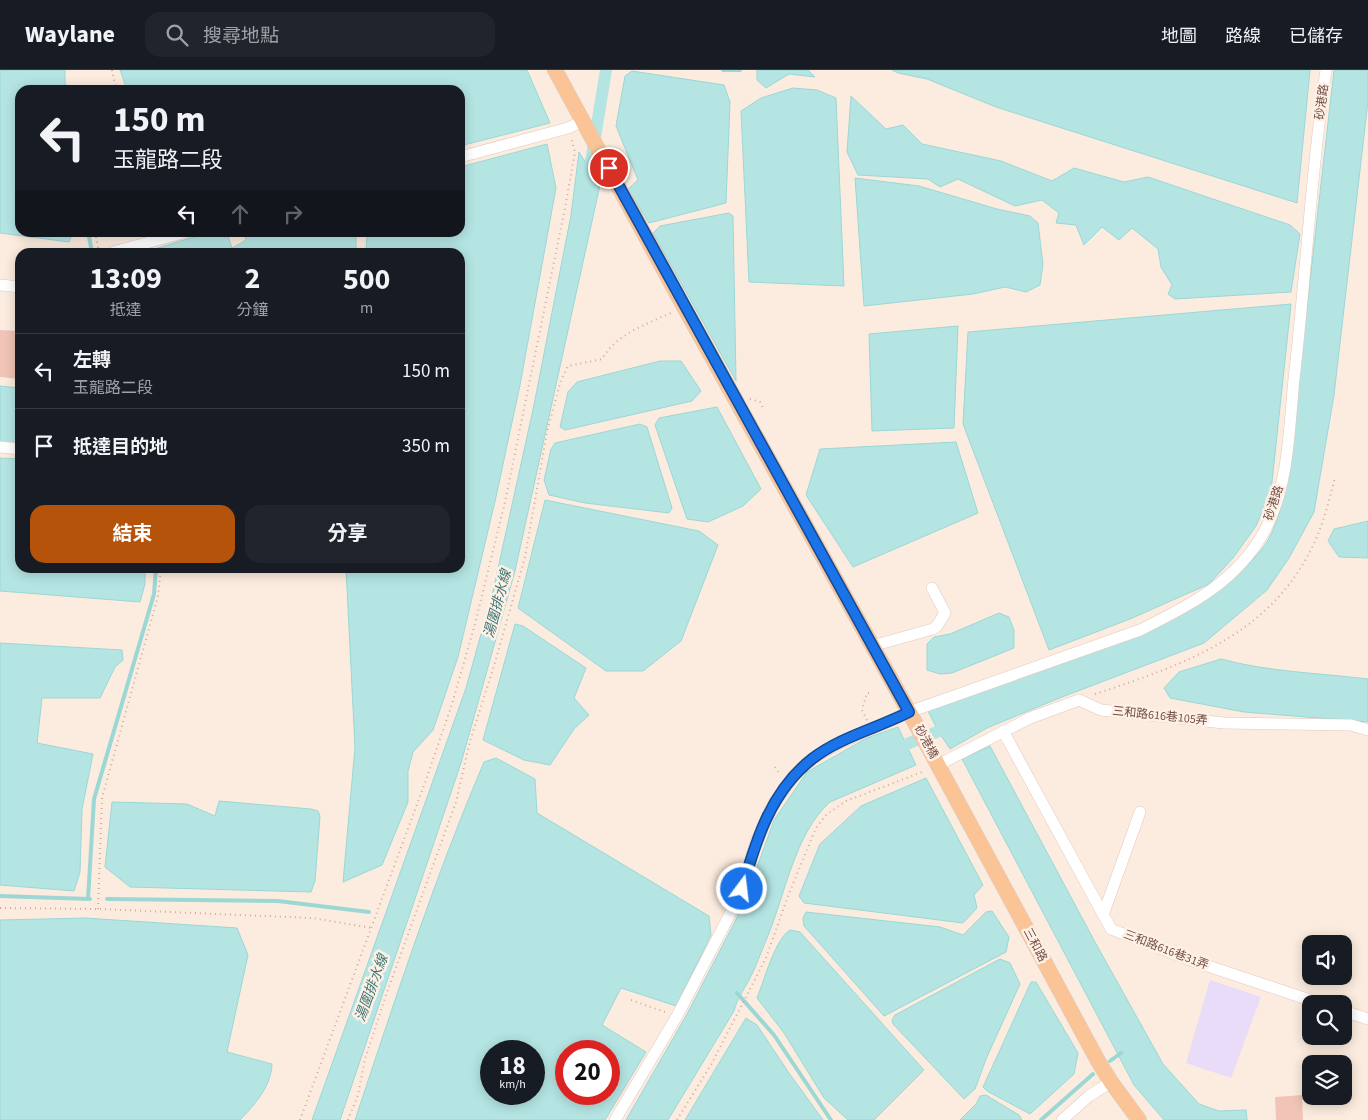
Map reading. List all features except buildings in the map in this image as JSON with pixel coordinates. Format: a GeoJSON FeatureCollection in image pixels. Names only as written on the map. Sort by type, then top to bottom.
{"type":"FeatureCollection","features":[{"type":"Feature","properties":{"kind":"main road","name":"砂港橋"},"geometry":{"type":"LineString","coordinates":[[555,70],[938,765]]}},
{"type":"Feature","properties":{"kind":"main road","name":"三和路"},"geometry":{"type":"LineString","coordinates":[[938,765],[1111,1082],[1140,1120]]}},
{"type":"Feature","properties":{"kind":"street","name":"砂港路"},"geometry":{"type":"LineString","coordinates":[[615,1120],[677,1016],[742,889],[755,844],[771,808],[795,774],[813,758],[871,729],[1140,630],[1214,589],[1232,574],[1264,531],[1278,501],[1286,458],[1319,120],[1326,70]]}},
{"type":"Feature","properties":{"kind":"street"},"geometry":{"type":"LineString","coordinates":[[465,157],[568,128],[583,121]]}},
{"type":"Feature","properties":{"kind":"street"},"geometry":{"type":"LineString","coordinates":[[128,248],[168,237]]}},
{"type":"Feature","properties":{"kind":"street"},"geometry":{"type":"LineString","coordinates":[[0,285],[15,286]]}},
{"type":"Feature","properties":{"kind":"street"},"geometry":{"type":"LineString","coordinates":[[0,448],[15,449]]}},
{"type":"Feature","properties":{"kind":"street"},"geometry":{"type":"LineString","coordinates":[[872,646],[937,626],[944,613],[932,588]]}},
{"type":"Feature","properties":{"kind":"street"},"geometry":{"type":"LineString","coordinates":[[938,765],[1030,718],[1078,700]]}},
{"type":"Feature","properties":{"kind":"street","name":"三和路616巷105弄"},"geometry":{"type":"LineString","coordinates":[[1078,700],[1101,710],[1224,723],[1351,725],[1368,730]]}},
{"type":"Feature","properties":{"kind":"street","name":"三和路616巷31弄"},"geometry":{"type":"LineString","coordinates":[[1002,731],[1111,929],[1184,958],[1302,997]]}},
{"type":"Feature","properties":{"kind":"street"},"geometry":{"type":"LineString","coordinates":[[1103,915],[1140,812]]}},
{"type":"Feature","properties":{"kind":"street"},"geometry":{"type":"LineString","coordinates":[[1352,1014],[1368,1019]]}},
{"type":"Feature","properties":{"kind":"street"},"geometry":{"type":"LineString","coordinates":[[1062,1120],[1089,1096],[1111,1082]]}},
{"type":"Feature","properties":{"kind":"path"},"geometry":{"type":"LineString","coordinates":[[112,70],[115,85]]}},
{"type":"Feature","properties":{"kind":"path"},"geometry":{"type":"LineString","coordinates":[[300,1120],[372,928],[452,704],[481,599],[505,502],[565,208],[575,152],[568,128]]}},
{"type":"Feature","properties":{"kind":"path"},"geometry":{"type":"LineString","coordinates":[[348,1120],[358,1095],[365,1059],[386,995],[456,802],[470,741],[494,666],[525,556],[546,432],[561,380],[568,366],[602,360],[608,348],[637,328],[684,307]]}},
{"type":"Feature","properties":{"kind":"path"},"geometry":{"type":"LineString","coordinates":[[1078,700],[1152,675],[1204,653],[1243,630],[1272,604],[1295,577],[1316,539],[1335,477]]}},
{"type":"Feature","properties":{"kind":"path"},"geometry":{"type":"LineString","coordinates":[[98,909],[102,798],[158,596],[160,573]]}},
{"type":"Feature","properties":{"kind":"path"},"geometry":{"type":"LineString","coordinates":[[871,729],[862,710],[868,693],[873,692]]}},
{"type":"Feature","properties":{"kind":"path"},"geometry":{"type":"LineString","coordinates":[[677,1120],[712,1063],[766,958],[788,896],[816,828],[826,815],[846,801],[938,765]]}},
{"type":"Feature","properties":{"kind":"path"},"geometry":{"type":"LineString","coordinates":[[0,908],[98,909],[312,918],[372,928]]}},
{"type":"Feature","properties":{"kind":"path"},"geometry":{"type":"LineString","coordinates":[[631,1000],[677,1016]]}},
{"type":"Feature","properties":{"kind":"shaded area"},"geometry":{"type":"Polygon","coordinates":[[[1210,980],[1261,997],[1231,1078],[1186,1063],[1210,980]]]}},
{"type":"Feature","properties":{"kind":"water"},"geometry":{"type":"Polygon","coordinates":[[[0,70],[65,70],[65,85],[15,85],[15,235],[0,233],[0,70]]]}},
{"type":"Feature","properties":{"kind":"water"},"geometry":{"type":"Polygon","coordinates":[[[120,70],[527,70],[550,123],[465,145],[465,85],[125,85],[120,70]]]}},
{"type":"Feature","properties":{"kind":"water"},"geometry":{"type":"Polygon","coordinates":[[[757,70],[808,70],[815,77],[789,74],[766,88],[757,80],[757,70]]]}},
{"type":"Feature","properties":{"kind":"water"},"geometry":{"type":"Polygon","coordinates":[[[892,70],[1310,70],[1297,203],[996,107],[927,79],[892,70]]]}},
{"type":"Feature","properties":{"kind":"water"},"geometry":{"type":"Polygon","coordinates":[[[1334,70],[1368,70],[1368,101],[1334,395],[1314,512],[1289,558],[1267,590],[1204,643],[1062,697],[987,728],[950,749],[928,711],[1119,642],[1172,619],[1220,590],[1242,571],[1267,542],[1279,513],[1288,474],[1334,70]]]}},
{"type":"Feature","properties":{"kind":"water"},"geometry":{"type":"Polygon","coordinates":[[[632,71],[724,85],[730,102],[726,203],[649,223],[628,189],[638,180],[616,126],[625,76],[632,71]]]}},
{"type":"Feature","properties":{"kind":"water"},"geometry":{"type":"Polygon","coordinates":[[[793,88],[817,90],[836,98],[844,286],[749,282],[741,111],[761,98],[793,88]]]}},
{"type":"Feature","properties":{"kind":"water"},"geometry":{"type":"Polygon","coordinates":[[[851,96],[886,129],[903,125],[922,144],[1001,161],[1052,181],[1074,168],[1124,182],[1148,177],[1290,225],[1300,234],[1291,292],[1175,299],[1168,294],[1172,285],[1161,267],[1158,249],[1132,228],[1119,240],[1102,227],[1084,245],[1076,225],[1056,223],[1059,213],[1042,200],[1015,206],[958,179],[940,187],[928,179],[858,175],[847,152],[851,96]]]}},
{"type":"Feature","properties":{"kind":"water"},"geometry":{"type":"Polygon","coordinates":[[[547,144],[556,188],[520,385],[458,657],[433,730],[413,752],[408,771],[408,802],[382,865],[343,882],[355,747],[346,573],[465,573],[465,248],[366,248],[367,237],[465,237],[465,166],[547,144]]]}},
{"type":"Feature","properties":{"kind":"water"},"geometry":{"type":"Polygon","coordinates":[[[579,152],[600,185],[515,571],[461,763],[340,1120],[312,1120],[466,688],[493,591],[534,405],[571,215],[579,152]]]}},
{"type":"Feature","properties":{"kind":"water"},"geometry":{"type":"Polygon","coordinates":[[[855,178],[919,186],[997,209],[1030,216],[1038,223],[1043,264],[1040,285],[1026,292],[1005,287],[973,294],[864,306],[855,178]]]}},
{"type":"Feature","properties":{"kind":"water"},"geometry":{"type":"Polygon","coordinates":[[[729,213],[733,216],[736,381],[653,233],[660,226],[729,213]]]}},
{"type":"Feature","properties":{"kind":"water"},"geometry":{"type":"Polygon","coordinates":[[[31,237],[71,237],[69,242],[31,237]]]}},
{"type":"Feature","properties":{"kind":"water"},"geometry":{"type":"Polygon","coordinates":[[[194,237],[228,237],[232,248],[158,248],[194,237]]]}},
{"type":"Feature","properties":{"kind":"water"},"geometry":{"type":"Polygon","coordinates":[[[245,237],[356,237],[356,248],[232,248],[246,240],[245,237]]]}},
{"type":"Feature","properties":{"kind":"water"},"geometry":{"type":"Polygon","coordinates":[[[1291,304],[1271,491],[1256,526],[1233,558],[1209,584],[1130,619],[1049,650],[963,424],[968,332],[1291,304]]]}},
{"type":"Feature","properties":{"kind":"water"},"geometry":{"type":"Polygon","coordinates":[[[958,326],[954,428],[872,431],[869,334],[958,326]]]}},
{"type":"Feature","properties":{"kind":"water"},"geometry":{"type":"Polygon","coordinates":[[[660,361],[681,361],[701,391],[692,401],[565,430],[560,427],[568,392],[577,382],[660,361]]]}},
{"type":"Feature","properties":{"kind":"water"},"geometry":{"type":"Polygon","coordinates":[[[0,386],[15,388],[15,444],[0,442],[0,386]]]}},
{"type":"Feature","properties":{"kind":"water"},"geometry":{"type":"Polygon","coordinates":[[[717,407],[761,489],[743,506],[708,522],[687,519],[655,425],[659,418],[717,407]]]}},
{"type":"Feature","properties":{"kind":"water"},"geometry":{"type":"Polygon","coordinates":[[[640,424],[647,427],[672,508],[669,513],[585,503],[549,495],[544,480],[551,449],[555,443],[640,424]]]}},
{"type":"Feature","properties":{"kind":"water"},"geometry":{"type":"Polygon","coordinates":[[[956,442],[978,513],[853,567],[806,495],[820,449],[956,442]]]}},
{"type":"Feature","properties":{"kind":"water"},"geometry":{"type":"Polygon","coordinates":[[[0,458],[15,459],[15,573],[145,573],[145,584],[140,602],[0,591],[0,458]]]}},
{"type":"Feature","properties":{"kind":"water"},"geometry":{"type":"Polygon","coordinates":[[[545,500],[699,531],[718,545],[681,641],[643,671],[606,671],[518,608],[545,500]]]}},
{"type":"Feature","properties":{"kind":"water"},"geometry":{"type":"Polygon","coordinates":[[[1368,521],[1368,558],[1339,557],[1328,541],[1334,529],[1368,521]]]}},
{"type":"Feature","properties":{"kind":"water"},"geometry":{"type":"Polygon","coordinates":[[[999,613],[1009,617],[1014,630],[1014,648],[952,673],[940,674],[927,670],[927,644],[934,637],[950,634],[999,613]]]}},
{"type":"Feature","properties":{"kind":"water"},"geometry":{"type":"Polygon","coordinates":[[[515,624],[523,626],[586,668],[574,698],[589,715],[574,729],[550,765],[524,760],[483,740],[515,624]]]}},
{"type":"Feature","properties":{"kind":"water"},"geometry":{"type":"Polygon","coordinates":[[[0,643],[122,650],[123,660],[115,667],[100,698],[42,698],[37,743],[93,754],[82,809],[80,872],[74,891],[0,885],[0,643]]]}},
{"type":"Feature","properties":{"kind":"water"},"geometry":{"type":"Polygon","coordinates":[[[1221,659],[1276,669],[1368,679],[1368,722],[1244,712],[1170,698],[1164,688],[1179,672],[1221,659]]]}},
{"type":"Feature","properties":{"kind":"water"},"geometry":{"type":"Polygon","coordinates":[[[898,727],[916,765],[830,802],[818,815],[799,847],[767,938],[734,1011],[668,1120],[626,1120],[686,1016],[743,906],[774,820],[807,772],[867,738],[898,727]]]}},
{"type":"Feature","properties":{"kind":"water"},"geometry":{"type":"Polygon","coordinates":[[[990,746],[1163,1064],[1199,1104],[1219,1111],[1246,1110],[1247,1120],[1164,1120],[1134,1085],[962,759],[990,746]]]}},
{"type":"Feature","properties":{"kind":"water"},"geometry":{"type":"Polygon","coordinates":[[[496,758],[535,779],[537,813],[709,916],[711,935],[676,1006],[621,988],[602,1025],[646,1052],[620,1095],[620,1040],[555,1040],[555,1105],[614,1105],[605,1120],[355,1120],[400,985],[448,850],[484,762],[496,758]]]}},
{"type":"Feature","properties":{"kind":"water"},"geometry":{"type":"Polygon","coordinates":[[[926,778],[983,885],[974,895],[977,908],[963,923],[804,903],[799,896],[820,844],[861,806],[926,778]]]}},
{"type":"Feature","properties":{"kind":"water"},"geometry":{"type":"Polygon","coordinates":[[[219,801],[318,811],[320,816],[315,881],[311,892],[130,887],[105,867],[112,802],[187,804],[215,816],[219,801]]]}},
{"type":"Feature","properties":{"kind":"water"},"geometry":{"type":"Polygon","coordinates":[[[992,911],[1009,937],[1006,952],[884,1016],[804,926],[803,918],[806,912],[940,927],[963,935],[986,912],[992,911]]]}},
{"type":"Feature","properties":{"kind":"water"},"geometry":{"type":"Polygon","coordinates":[[[85,918],[237,928],[248,955],[227,1052],[272,1064],[269,1080],[265,1088],[240,1120],[0,1120],[0,920],[85,918]]]}},
{"type":"Feature","properties":{"kind":"water"},"geometry":{"type":"Polygon","coordinates":[[[790,930],[800,932],[924,1070],[874,1120],[848,1120],[824,1098],[784,1033],[757,998],[775,951],[790,930]]]}},
{"type":"Feature","properties":{"kind":"water"},"geometry":{"type":"Polygon","coordinates":[[[1000,959],[1010,963],[1020,984],[986,1059],[975,1089],[964,1099],[893,1024],[892,1020],[895,1015],[1000,959]]]}},
{"type":"Feature","properties":{"kind":"water"},"geometry":{"type":"Polygon","coordinates":[[[1031,982],[1036,982],[1078,1053],[1074,1074],[1030,1114],[983,1087],[1031,982]]]}},
{"type":"Feature","properties":{"kind":"water"},"geometry":{"type":"Polygon","coordinates":[[[746,1018],[757,1025],[823,1120],[685,1120],[746,1018]]]}},
{"type":"Feature","properties":{"kind":"water"},"geometry":{"type":"Polygon","coordinates":[[[986,1095],[1019,1115],[1022,1120],[960,1120],[976,1104],[980,1096],[986,1095]]]}},
{"type":"Feature","properties":{"kind":"waterway","name":"湯圍排水線"},"geometry":{"type":"LineString","coordinates":[[587,186],[606,70]]}},
{"type":"Feature","properties":{"kind":"waterway"},"geometry":{"type":"LineString","coordinates":[[723,70],[740,70]]}},
{"type":"Feature","properties":{"kind":"waterway"},"geometry":{"type":"LineString","coordinates":[[89,237],[91,248]]}},
{"type":"Feature","properties":{"kind":"waterway"},"geometry":{"type":"LineString","coordinates":[[88,899],[94,799],[154,594],[156,573]]}},
{"type":"Feature","properties":{"kind":"waterway"},"geometry":{"type":"LineString","coordinates":[[892,750],[954,725]]}},
{"type":"Feature","properties":{"kind":"waterway"},"geometry":{"type":"LineString","coordinates":[[0,896],[90,899]]}},
{"type":"Feature","properties":{"kind":"waterway"},"geometry":{"type":"LineString","coordinates":[[107,899],[278,901],[369,912]]}},
{"type":"Feature","properties":{"kind":"waterway"},"geometry":{"type":"LineString","coordinates":[[737,993],[774,1035],[831,1120]]}},
{"type":"Feature","properties":{"kind":"waterway"},"geometry":{"type":"LineString","coordinates":[[1110,1061],[1121,1053]]}},
{"type":"Feature","properties":{"kind":"waterway"},"geometry":{"type":"LineString","coordinates":[[1041,1120],[1093,1074]]}},
{"type":"Feature","properties":{"kind":"route"},"geometry":{"type":"LineString","coordinates":[[609,168],[909,712],[840,743],[813,758],[795,774],[766,818],[755,844],[742,889]]}}]}
